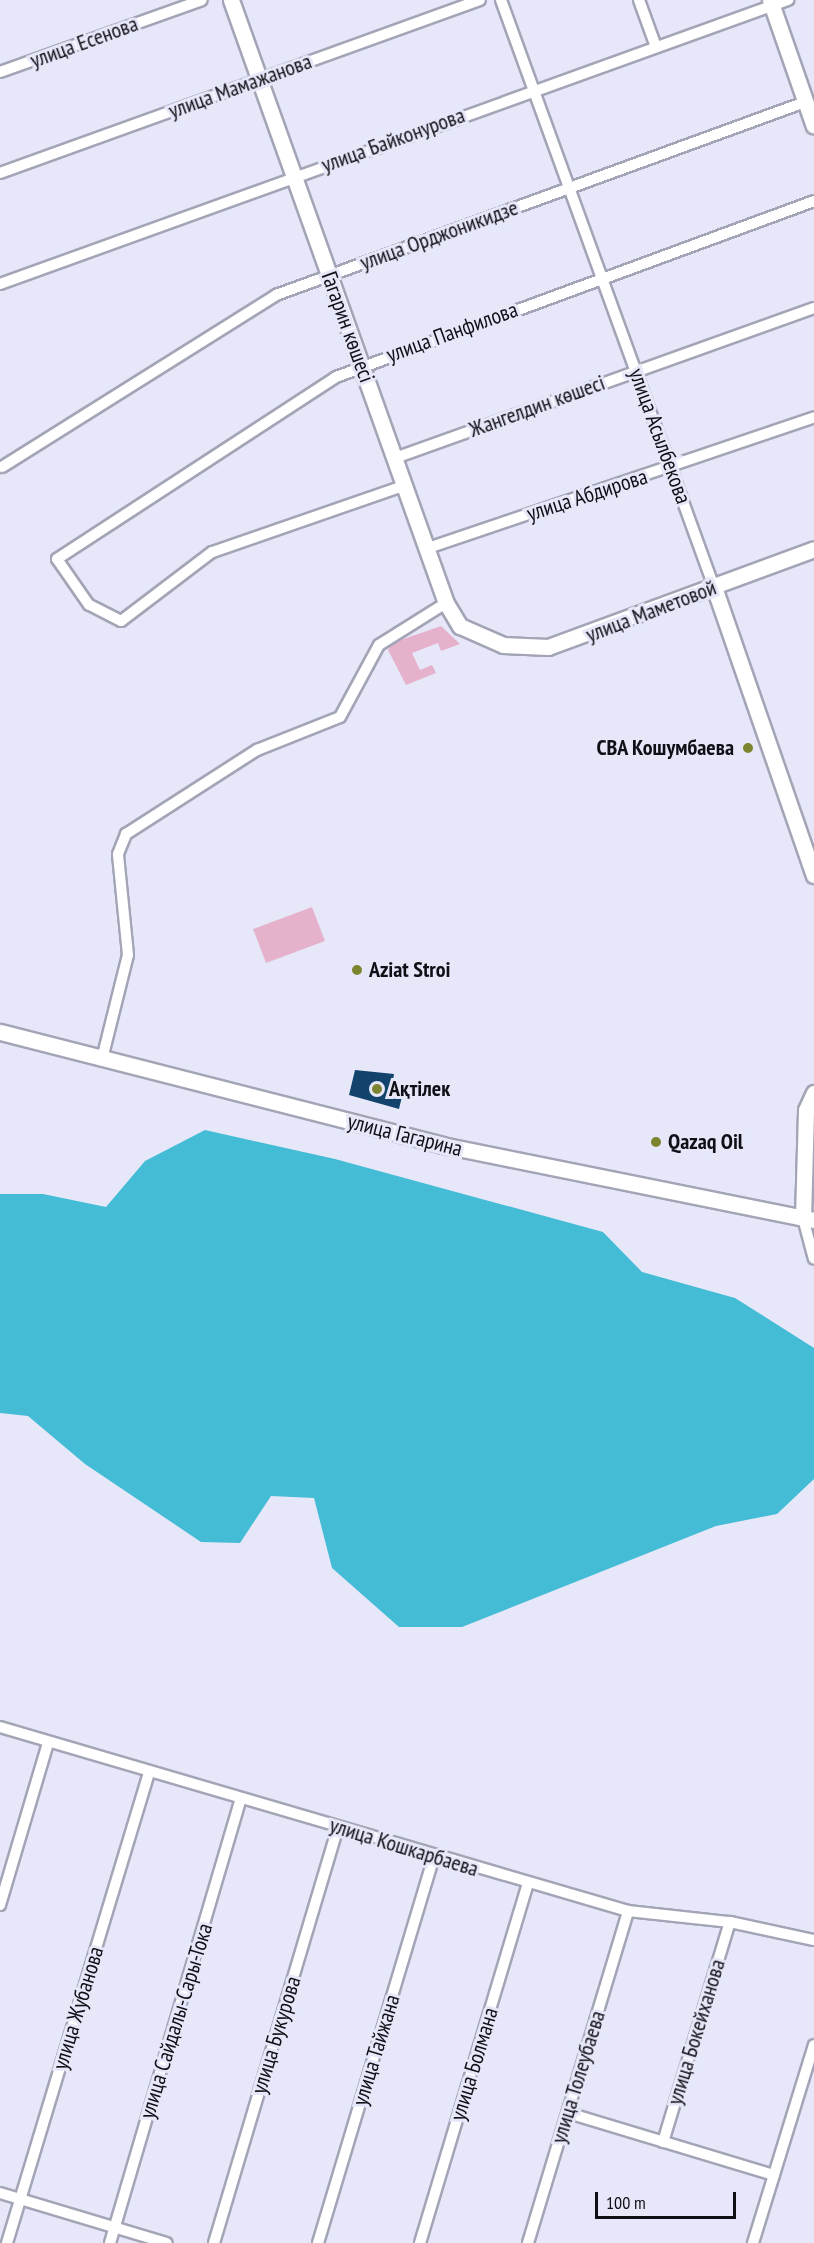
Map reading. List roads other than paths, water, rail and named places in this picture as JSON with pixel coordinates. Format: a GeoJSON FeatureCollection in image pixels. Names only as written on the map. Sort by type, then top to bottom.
{"type":"FeatureCollection","features":[{"type":"Feature","properties":{"kind":"street","name":"улица Есенова"},"geometry":{"type":"LineString","coordinates":[[0,72],[202,0]]}},
{"type":"Feature","properties":{"kind":"street","name":"Гагарин көшесі"},"geometry":{"type":"LineString","coordinates":[[231,0],[406,485],[446,603],[460,626],[485,639]]}},
{"type":"Feature","properties":{"kind":"street","name":"улица Мамажанова"},"geometry":{"type":"LineString","coordinates":[[0,172],[480,0]]}},
{"type":"Feature","properties":{"kind":"street","name":"улица Асылбекова"},"geometry":{"type":"LineString","coordinates":[[501,0],[600,279],[673,466],[814,875]]}},
{"type":"Feature","properties":{"kind":"street"},"geometry":{"type":"LineString","coordinates":[[639,0],[656,47]]}},
{"type":"Feature","properties":{"kind":"street","name":"улица Байконурова"},"geometry":{"type":"LineString","coordinates":[[0,284],[293,176],[656,47],[771,3],[788,0]]}},
{"type":"Feature","properties":{"kind":"street"},"geometry":{"type":"LineString","coordinates":[[771,3],[814,126]]}},
{"type":"Feature","properties":{"kind":"street","name":"улица Орджоникидзе"},"geometry":{"type":"LineString","coordinates":[[2,467],[276,295],[805,102]]}},
{"type":"Feature","properties":{"kind":"street","name":"улица Панфилова"},"geometry":{"type":"LineString","coordinates":[[406,485],[212,552],[121,621],[89,604],[57,559],[296,401],[362,365],[814,201]]}},
{"type":"Feature","properties":{"kind":"street","name":"Жангелдин көшесі"},"geometry":{"type":"LineString","coordinates":[[395,458],[814,308]]}},
{"type":"Feature","properties":{"kind":"street","name":"улица Абдирова"},"geometry":{"type":"LineString","coordinates":[[428,548],[814,417]]}},
{"type":"Feature","properties":{"kind":"street","name":"улица Маметовой"},"geometry":{"type":"LineString","coordinates":[[485,639],[548,647],[814,549]]}},
{"type":"Feature","properties":{"kind":"street"},"geometry":{"type":"LineString","coordinates":[[102,1059],[128,955],[118,854],[126,834],[257,750],[340,717],[379,645],[446,603]]}},
{"type":"Feature","properties":{"kind":"street","name":"улица Гагарина"},"geometry":{"type":"LineString","coordinates":[[0,1032],[453,1148],[809,1219]]}},
{"type":"Feature","properties":{"kind":"street"},"geometry":{"type":"LineString","coordinates":[[814,1093],[806,1110],[809,1219],[814,1259]]}},
{"type":"Feature","properties":{"kind":"street","name":"улица Кошкарбаева"},"geometry":{"type":"LineString","coordinates":[[0,1727],[528,1884],[628,1911],[730,1922],[814,1940]]}},
{"type":"Feature","properties":{"kind":"street"},"geometry":{"type":"LineString","coordinates":[[0,1905],[48,1743]]}},
{"type":"Feature","properties":{"kind":"street","name":"улица Жубанова"},"geometry":{"type":"LineString","coordinates":[[7,2243],[149,1772]]}},
{"type":"Feature","properties":{"kind":"street","name":"улица Сайдалы-Сары-Тока"},"geometry":{"type":"LineString","coordinates":[[110,2243],[241,1799]]}},
{"type":"Feature","properties":{"kind":"street","name":"улица Букурова"},"geometry":{"type":"LineString","coordinates":[[214,2243],[338,1828]]}},
{"type":"Feature","properties":{"kind":"street","name":"улица Тайжана"},"geometry":{"type":"LineString","coordinates":[[318,2243],[434,1856]]}},
{"type":"Feature","properties":{"kind":"street","name":"улица Болмана"},"geometry":{"type":"LineString","coordinates":[[420,2243],[528,1884]]}},
{"type":"Feature","properties":{"kind":"street","name":"улица Толеубаева"},"geometry":{"type":"LineString","coordinates":[[528,2243],[628,1911]]}},
{"type":"Feature","properties":{"kind":"street","name":"улица Бокейханова"},"geometry":{"type":"LineString","coordinates":[[663,2142],[730,1922]]}},
{"type":"Feature","properties":{"kind":"street"},"geometry":{"type":"LineString","coordinates":[[753,2243],[814,2045]]}},
{"type":"Feature","properties":{"kind":"street"},"geometry":{"type":"LineString","coordinates":[[568,2113],[774,2175]]}},
{"type":"Feature","properties":{"kind":"street"},"geometry":{"type":"LineString","coordinates":[[0,2193],[167,2243]]}},
{"type":"Feature","properties":{"kind":"water"},"geometry":{"type":"Polygon","coordinates":[[[205,1130],[335,1159],[603,1232],[642,1272],[735,1298],[814,1348],[814,1479],[777,1514],[716,1526],[462,1627],[399,1627],[332,1568],[314,1498],[271,1496],[240,1543],[201,1542],[85,1464],[28,1416],[0,1413],[0,1194],[43,1194],[106,1207],[145,1161],[205,1130]]]}},
{"type":"Feature","properties":{"kind":"place","name":"СВА Кошумбаева"},"geometry":{"type":"Point","coordinates":[748,748]}},
{"type":"Feature","properties":{"kind":"place","name":"Aziat Stroi"},"geometry":{"type":"Point","coordinates":[357,970]}},
{"type":"Feature","properties":{"kind":"place","name":"Ақтілек"},"geometry":{"type":"Point","coordinates":[377,1089]}},
{"type":"Feature","properties":{"kind":"place","name":"Qazaq Oil"},"geometry":{"type":"Point","coordinates":[656,1142]}}]}
